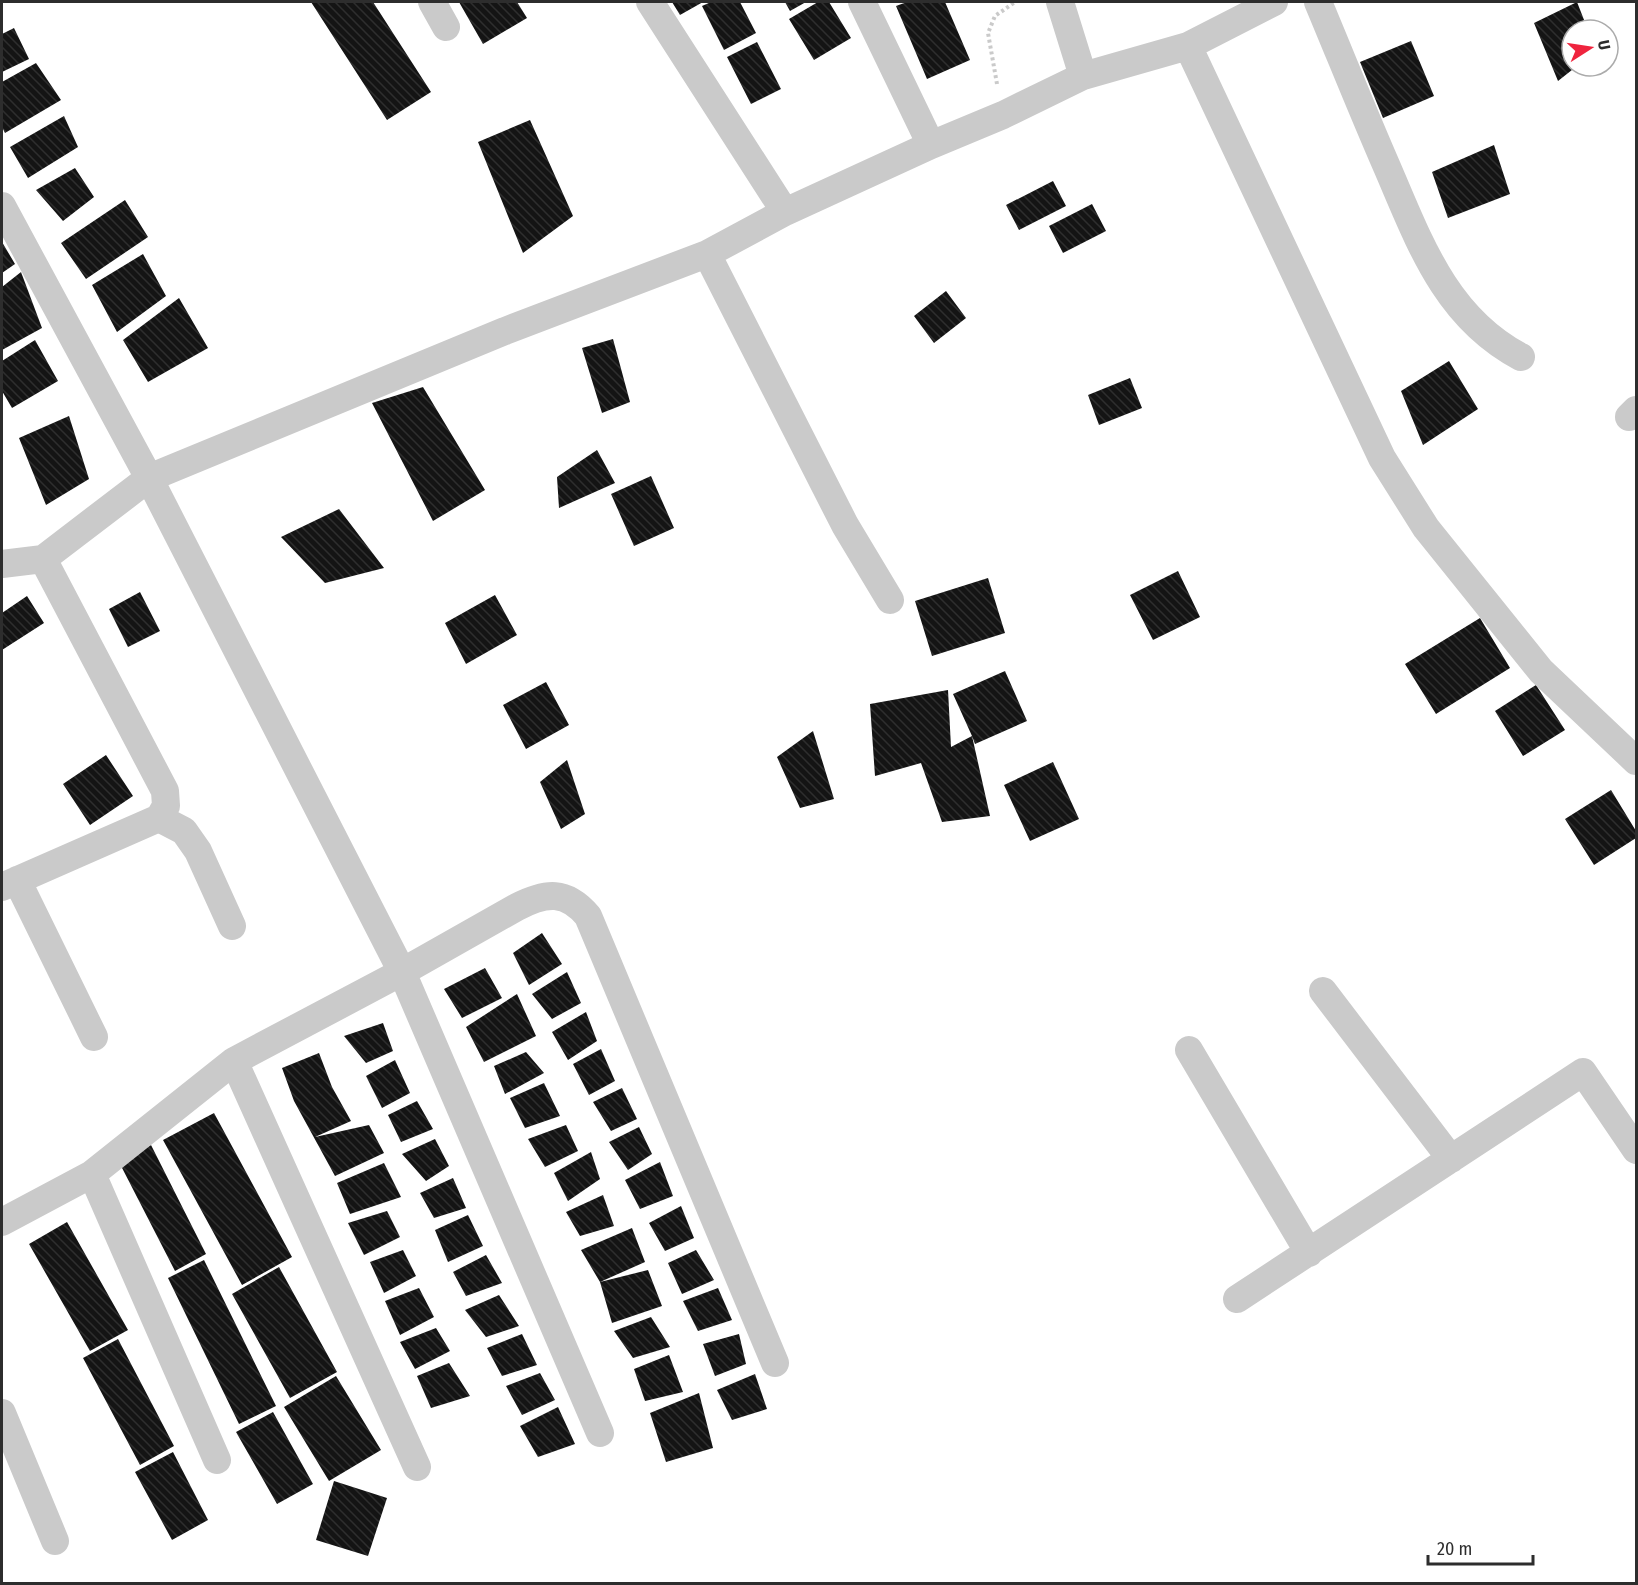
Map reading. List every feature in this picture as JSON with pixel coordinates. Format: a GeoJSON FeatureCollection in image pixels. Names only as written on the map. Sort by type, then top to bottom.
{"type":"FeatureCollection","features":[{"type":"Feature","properties":{"kind":"street"},"geometry":{"type":"LineString","coordinates":[[432,2],[446,27]]}},
{"type":"Feature","properties":{"kind":"street"},"geometry":{"type":"LineString","coordinates":[[650,2],[785,212]]}},
{"type":"Feature","properties":{"kind":"street"},"geometry":{"type":"LineString","coordinates":[[862,2],[931,145]]}},
{"type":"Feature","properties":{"kind":"street"},"geometry":{"type":"LineString","coordinates":[[1060,2],[1083,76]]}},
{"type":"Feature","properties":{"kind":"street"},"geometry":{"type":"LineString","coordinates":[[2,564],[43,559],[148,478],[505,331],[707,254],[785,212],[931,145],[1003,116],[1083,76],[1188,46],[1274,2]]}},
{"type":"Feature","properties":{"kind":"street"},"geometry":{"type":"LineString","coordinates":[[1318,2],[1431,269],[1471,322],[1497,345],[1521,357]]}},
{"type":"Feature","properties":{"kind":"street"},"geometry":{"type":"LineString","coordinates":[[1188,46],[1382,458],[1394,478],[1426,528],[1540,671],[1636,760]]}},
{"type":"Feature","properties":{"kind":"street"},"geometry":{"type":"LineString","coordinates":[[2,206],[148,478],[402,972],[600,1433]]}},
{"type":"Feature","properties":{"kind":"street"},"geometry":{"type":"LineString","coordinates":[[707,254],[845,525],[890,600]]}},
{"type":"Feature","properties":{"kind":"street"},"geometry":{"type":"LineString","coordinates":[[43,559],[165,790],[166,807],[159,818],[6,884],[94,1037]]}},
{"type":"Feature","properties":{"kind":"street"},"geometry":{"type":"LineString","coordinates":[[159,818],[184,831],[198,851],[232,926]]}},
{"type":"Feature","properties":{"kind":"street"},"geometry":{"type":"LineString","coordinates":[[2,1222],[92,1174],[234,1061],[537,897],[561,896],[578,904],[588,916],[775,1363]]}},
{"type":"Feature","properties":{"kind":"street"},"geometry":{"type":"LineString","coordinates":[[1323,992],[1451,1159]]}},
{"type":"Feature","properties":{"kind":"street"},"geometry":{"type":"LineString","coordinates":[[1189,1050],[1309,1253]]}},
{"type":"Feature","properties":{"kind":"street"},"geometry":{"type":"LineString","coordinates":[[234,1061],[417,1467]]}},
{"type":"Feature","properties":{"kind":"street"},"geometry":{"type":"LineString","coordinates":[[1237,1299],[1583,1072],[1636,1150]]}},
{"type":"Feature","properties":{"kind":"street"},"geometry":{"type":"LineString","coordinates":[[92,1174],[217,1460]]}},
{"type":"Feature","properties":{"kind":"street"},"geometry":{"type":"LineString","coordinates":[[2,1413],[55,1541]]}},
{"type":"Feature","properties":{"kind":"path"},"geometry":{"type":"LineString","coordinates":[[1003,116],[988,33],[995,16],[1015,2]]}},
{"type":"Feature","properties":{"kind":"building"},"geometry":{"type":"Polygon","coordinates":[[[311,2],[373,2],[431,92],[387,120],[311,2]]]}},
{"type":"Feature","properties":{"kind":"building"},"geometry":{"type":"Polygon","coordinates":[[[459,2],[517,2],[527,18],[483,44],[459,2]]]}},
{"type":"Feature","properties":{"kind":"building"},"geometry":{"type":"Polygon","coordinates":[[[672,2],[703,2],[680,15],[672,2]]]}},
{"type":"Feature","properties":{"kind":"building"},"geometry":{"type":"Polygon","coordinates":[[[711,2],[740,2],[756,33],[724,50],[702,6],[711,2]]]}},
{"type":"Feature","properties":{"kind":"building"},"geometry":{"type":"Polygon","coordinates":[[[785,2],[806,2],[790,11],[785,2]]]}},
{"type":"Feature","properties":{"kind":"building"},"geometry":{"type":"Polygon","coordinates":[[[818,2],[829,2],[851,38],[814,60],[789,19],[818,2]]]}},
{"type":"Feature","properties":{"kind":"building"},"geometry":{"type":"Polygon","coordinates":[[[907,2],[945,2],[970,60],[927,79],[896,6],[907,2]]]}},
{"type":"Feature","properties":{"kind":"building"},"geometry":{"type":"Polygon","coordinates":[[[1577,2],[1583,18],[1560,18],[1562,78],[1558,81],[1534,23],[1577,2]]]}},
{"type":"Feature","properties":{"kind":"building"},"geometry":{"type":"Polygon","coordinates":[[[14,28],[29,59],[2,72],[2,34],[14,28]]]}},
{"type":"Feature","properties":{"kind":"building"},"geometry":{"type":"Polygon","coordinates":[[[1411,41],[1434,96],[1383,118],[1360,62],[1411,41]]]}},
{"type":"Feature","properties":{"kind":"building"},"geometry":{"type":"Polygon","coordinates":[[[757,42],[781,89],[751,104],[727,57],[757,42]]]}},
{"type":"Feature","properties":{"kind":"building"},"geometry":{"type":"Polygon","coordinates":[[[36,63],[61,100],[5,133],[2,127],[2,82],[36,63]]]}},
{"type":"Feature","properties":{"kind":"building"},"geometry":{"type":"Polygon","coordinates":[[[64,116],[78,147],[28,178],[10,147],[64,116]]]}},
{"type":"Feature","properties":{"kind":"building"},"geometry":{"type":"Polygon","coordinates":[[[530,120],[573,216],[523,253],[478,142],[530,120]]]}},
{"type":"Feature","properties":{"kind":"building"},"geometry":{"type":"Polygon","coordinates":[[[1494,145],[1510,194],[1448,218],[1432,172],[1494,145]]]}},
{"type":"Feature","properties":{"kind":"building"},"geometry":{"type":"Polygon","coordinates":[[[75,168],[94,197],[63,221],[36,190],[75,168]]]}},
{"type":"Feature","properties":{"kind":"building"},"geometry":{"type":"Polygon","coordinates":[[[1053,181],[1066,206],[1019,230],[1006,205],[1053,181]]]}},
{"type":"Feature","properties":{"kind":"building"},"geometry":{"type":"Polygon","coordinates":[[[125,200],[148,237],[86,279],[61,243],[125,200]]]}},
{"type":"Feature","properties":{"kind":"building"},"geometry":{"type":"Polygon","coordinates":[[[1092,204],[1106,231],[1063,253],[1049,226],[1092,204]]]}},
{"type":"Feature","properties":{"kind":"building"},"geometry":{"type":"Polygon","coordinates":[[[2,242],[15,264],[2,273],[2,242]]]}},
{"type":"Feature","properties":{"kind":"building"},"geometry":{"type":"Polygon","coordinates":[[[143,254],[166,296],[117,332],[92,285],[143,254]]]}},
{"type":"Feature","properties":{"kind":"building"},"geometry":{"type":"Polygon","coordinates":[[[21,272],[42,328],[2,350],[2,287],[21,272]]]}},
{"type":"Feature","properties":{"kind":"building"},"geometry":{"type":"Polygon","coordinates":[[[946,291],[966,318],[934,343],[914,316],[946,291]]]}},
{"type":"Feature","properties":{"kind":"building"},"geometry":{"type":"Polygon","coordinates":[[[179,298],[208,348],[148,382],[123,340],[179,298]]]}},
{"type":"Feature","properties":{"kind":"building"},"geometry":{"type":"Polygon","coordinates":[[[613,339],[630,402],[602,413],[582,348],[613,339]]]}},
{"type":"Feature","properties":{"kind":"building"},"geometry":{"type":"Polygon","coordinates":[[[35,340],[58,381],[12,408],[2,391],[2,361],[35,340]]]}},
{"type":"Feature","properties":{"kind":"building"},"geometry":{"type":"Polygon","coordinates":[[[1449,361],[1478,409],[1423,445],[1401,391],[1449,361]]]}},
{"type":"Feature","properties":{"kind":"building"},"geometry":{"type":"Polygon","coordinates":[[[1130,378],[1142,408],[1099,425],[1088,395],[1130,378]]]}},
{"type":"Feature","properties":{"kind":"building"},"geometry":{"type":"Polygon","coordinates":[[[423,387],[485,490],[433,521],[372,403],[423,387]]]}},
{"type":"Feature","properties":{"kind":"building"},"geometry":{"type":"Polygon","coordinates":[[[69,416],[89,479],[46,505],[19,438],[69,416]]]}},
{"type":"Feature","properties":{"kind":"building"},"geometry":{"type":"Polygon","coordinates":[[[597,450],[615,483],[559,508],[557,477],[597,450]]]}},
{"type":"Feature","properties":{"kind":"building"},"geometry":{"type":"Polygon","coordinates":[[[651,476],[674,528],[634,546],[611,494],[651,476]]]}},
{"type":"Feature","properties":{"kind":"building"},"geometry":{"type":"Polygon","coordinates":[[[339,509],[384,568],[325,583],[281,537],[339,509]]]}},
{"type":"Feature","properties":{"kind":"building"},"geometry":{"type":"Polygon","coordinates":[[[1178,571],[1200,617],[1153,640],[1130,595],[1178,571]]]}},
{"type":"Feature","properties":{"kind":"building"},"geometry":{"type":"Polygon","coordinates":[[[988,578],[1005,633],[932,656],[915,601],[988,578]]]}},
{"type":"Feature","properties":{"kind":"building"},"geometry":{"type":"Polygon","coordinates":[[[140,592],[160,631],[128,647],[109,609],[140,592]]]}},
{"type":"Feature","properties":{"kind":"building"},"geometry":{"type":"Polygon","coordinates":[[[495,595],[517,635],[466,664],[445,623],[495,595]]]}},
{"type":"Feature","properties":{"kind":"building"},"geometry":{"type":"Polygon","coordinates":[[[27,596],[44,623],[2,650],[2,613],[27,596]]]}},
{"type":"Feature","properties":{"kind":"building"},"geometry":{"type":"Polygon","coordinates":[[[1480,618],[1510,668],[1436,714],[1405,664],[1480,618]]]}},
{"type":"Feature","properties":{"kind":"building"},"geometry":{"type":"Polygon","coordinates":[[[1005,671],[1027,721],[975,744],[953,694],[1005,671]]]}},
{"type":"Feature","properties":{"kind":"building"},"geometry":{"type":"Polygon","coordinates":[[[546,682],[569,725],[526,749],[503,705],[546,682]]]}},
{"type":"Feature","properties":{"kind":"building"},"geometry":{"type":"Polygon","coordinates":[[[1536,685],[1565,730],[1523,756],[1495,711],[1536,685]]]}},
{"type":"Feature","properties":{"kind":"building"},"geometry":{"type":"Polygon","coordinates":[[[948,690],[951,747],[972,736],[990,816],[942,822],[921,763],[875,776],[870,704],[948,690]]]}},
{"type":"Feature","properties":{"kind":"building"},"geometry":{"type":"Polygon","coordinates":[[[813,731],[834,799],[800,808],[777,757],[813,731]]]}},
{"type":"Feature","properties":{"kind":"building"},"geometry":{"type":"Polygon","coordinates":[[[106,755],[133,796],[90,825],[63,784],[106,755]]]}},
{"type":"Feature","properties":{"kind":"building"},"geometry":{"type":"Polygon","coordinates":[[[567,760],[585,814],[561,829],[540,782],[567,760]]]}},
{"type":"Feature","properties":{"kind":"building"},"geometry":{"type":"Polygon","coordinates":[[[1053,762],[1079,819],[1030,841],[1004,785],[1053,762]]]}},
{"type":"Feature","properties":{"kind":"building"},"geometry":{"type":"Polygon","coordinates":[[[1611,790],[1636,831],[1636,838],[1594,865],[1565,819],[1611,790]]]}},
{"type":"Feature","properties":{"kind":"building"},"geometry":{"type":"Polygon","coordinates":[[[542,933],[562,964],[529,985],[513,953],[542,933]]]}},
{"type":"Feature","properties":{"kind":"building"},"geometry":{"type":"Polygon","coordinates":[[[485,968],[502,998],[462,1018],[444,989],[485,968]]]}},
{"type":"Feature","properties":{"kind":"building"},"geometry":{"type":"Polygon","coordinates":[[[567,972],[581,1003],[552,1019],[532,994],[567,972]]]}},
{"type":"Feature","properties":{"kind":"building"},"geometry":{"type":"Polygon","coordinates":[[[517,994],[536,1036],[484,1062],[466,1027],[517,994]]]}},
{"type":"Feature","properties":{"kind":"building"},"geometry":{"type":"Polygon","coordinates":[[[586,1012],[597,1041],[568,1060],[552,1032],[586,1012]]]}},
{"type":"Feature","properties":{"kind":"building"},"geometry":{"type":"Polygon","coordinates":[[[383,1023],[393,1051],[366,1063],[344,1036],[383,1023]]]}},
{"type":"Feature","properties":{"kind":"building"},"geometry":{"type":"Polygon","coordinates":[[[601,1049],[615,1081],[589,1095],[573,1064],[601,1049]]]}},
{"type":"Feature","properties":{"kind":"building"},"geometry":{"type":"Polygon","coordinates":[[[526,1052],[544,1073],[505,1094],[494,1066],[526,1052]]]}},
{"type":"Feature","properties":{"kind":"building"},"geometry":{"type":"Polygon","coordinates":[[[319,1053],[332,1087],[351,1121],[315,1137],[369,1125],[384,1153],[335,1176],[294,1101],[282,1068],[319,1053]]]}},
{"type":"Feature","properties":{"kind":"building"},"geometry":{"type":"Polygon","coordinates":[[[395,1060],[410,1093],[382,1108],[366,1076],[395,1060]]]}},
{"type":"Feature","properties":{"kind":"building"},"geometry":{"type":"Polygon","coordinates":[[[544,1083],[560,1116],[525,1128],[510,1098],[544,1083]]]}},
{"type":"Feature","properties":{"kind":"building"},"geometry":{"type":"Polygon","coordinates":[[[622,1088],[637,1119],[611,1131],[593,1102],[622,1088]]]}},
{"type":"Feature","properties":{"kind":"building"},"geometry":{"type":"Polygon","coordinates":[[[417,1101],[433,1129],[401,1142],[388,1115],[417,1101]]]}},
{"type":"Feature","properties":{"kind":"building"},"geometry":{"type":"Polygon","coordinates":[[[214,1113],[292,1257],[242,1285],[163,1140],[214,1113]]]}},
{"type":"Feature","properties":{"kind":"building"},"geometry":{"type":"Polygon","coordinates":[[[566,1125],[578,1151],[545,1167],[528,1139],[566,1125]]]}},
{"type":"Feature","properties":{"kind":"building"},"geometry":{"type":"Polygon","coordinates":[[[639,1127],[652,1154],[628,1170],[609,1142],[639,1127]]]}},
{"type":"Feature","properties":{"kind":"building"},"geometry":{"type":"Polygon","coordinates":[[[435,1139],[449,1166],[426,1181],[402,1154],[435,1139]]]}},
{"type":"Feature","properties":{"kind":"building"},"geometry":{"type":"Polygon","coordinates":[[[151,1145],[206,1254],[175,1271],[119,1162],[151,1145]]]}},
{"type":"Feature","properties":{"kind":"building"},"geometry":{"type":"Polygon","coordinates":[[[591,1152],[600,1179],[568,1201],[554,1173],[591,1152]]]}},
{"type":"Feature","properties":{"kind":"building"},"geometry":{"type":"Polygon","coordinates":[[[660,1162],[673,1196],[640,1209],[625,1180],[660,1162]]]}},
{"type":"Feature","properties":{"kind":"building"},"geometry":{"type":"Polygon","coordinates":[[[384,1163],[401,1197],[350,1214],[337,1183],[384,1163]]]}},
{"type":"Feature","properties":{"kind":"building"},"geometry":{"type":"Polygon","coordinates":[[[453,1178],[466,1208],[434,1218],[420,1193],[453,1178]]]}},
{"type":"Feature","properties":{"kind":"building"},"geometry":{"type":"Polygon","coordinates":[[[603,1195],[614,1226],[580,1236],[566,1212],[603,1195]]]}},
{"type":"Feature","properties":{"kind":"building"},"geometry":{"type":"Polygon","coordinates":[[[681,1206],[694,1238],[665,1251],[649,1223],[681,1206]]]}},
{"type":"Feature","properties":{"kind":"building"},"geometry":{"type":"Polygon","coordinates":[[[387,1211],[400,1237],[364,1255],[348,1223],[387,1211]]]}},
{"type":"Feature","properties":{"kind":"building"},"geometry":{"type":"Polygon","coordinates":[[[468,1215],[483,1246],[448,1262],[435,1230],[468,1215]]]}},
{"type":"Feature","properties":{"kind":"building"},"geometry":{"type":"Polygon","coordinates":[[[67,1222],[128,1330],[90,1351],[29,1244],[67,1222]]]}},
{"type":"Feature","properties":{"kind":"building"},"geometry":{"type":"Polygon","coordinates":[[[632,1228],[645,1262],[600,1282],[581,1250],[632,1228]]]}},
{"type":"Feature","properties":{"kind":"building"},"geometry":{"type":"Polygon","coordinates":[[[403,1250],[416,1276],[384,1293],[370,1262],[403,1250]]]}},
{"type":"Feature","properties":{"kind":"building"},"geometry":{"type":"Polygon","coordinates":[[[696,1250],[714,1280],[682,1294],[668,1263],[696,1250]]]}},
{"type":"Feature","properties":{"kind":"building"},"geometry":{"type":"Polygon","coordinates":[[[486,1255],[502,1283],[466,1296],[453,1272],[486,1255]]]}},
{"type":"Feature","properties":{"kind":"building"},"geometry":{"type":"Polygon","coordinates":[[[204,1260],[276,1406],[239,1424],[168,1278],[204,1260]]]}},
{"type":"Feature","properties":{"kind":"building"},"geometry":{"type":"Polygon","coordinates":[[[279,1267],[337,1372],[290,1398],[232,1294],[279,1267]]]}},
{"type":"Feature","properties":{"kind":"building"},"geometry":{"type":"Polygon","coordinates":[[[648,1270],[662,1306],[612,1323],[600,1282],[648,1270]]]}},
{"type":"Feature","properties":{"kind":"building"},"geometry":{"type":"Polygon","coordinates":[[[419,1288],[434,1317],[400,1335],[385,1301],[419,1288]]]}},
{"type":"Feature","properties":{"kind":"building"},"geometry":{"type":"Polygon","coordinates":[[[718,1288],[732,1320],[698,1331],[683,1301],[718,1288]]]}},
{"type":"Feature","properties":{"kind":"building"},"geometry":{"type":"Polygon","coordinates":[[[499,1295],[519,1326],[486,1337],[465,1310],[499,1295]]]}},
{"type":"Feature","properties":{"kind":"building"},"geometry":{"type":"Polygon","coordinates":[[[651,1317],[670,1347],[633,1358],[614,1331],[651,1317]]]}},
{"type":"Feature","properties":{"kind":"building"},"geometry":{"type":"Polygon","coordinates":[[[436,1328],[450,1351],[415,1369],[400,1342],[436,1328]]]}},
{"type":"Feature","properties":{"kind":"building"},"geometry":{"type":"Polygon","coordinates":[[[522,1334],[537,1365],[502,1376],[487,1348],[522,1334]]]}},
{"type":"Feature","properties":{"kind":"building"},"geometry":{"type":"Polygon","coordinates":[[[739,1334],[746,1364],[715,1376],[703,1344],[739,1334]]]}},
{"type":"Feature","properties":{"kind":"building"},"geometry":{"type":"Polygon","coordinates":[[[118,1339],[174,1446],[140,1465],[83,1358],[118,1339]]]}},
{"type":"Feature","properties":{"kind":"building"},"geometry":{"type":"Polygon","coordinates":[[[669,1355],[683,1392],[645,1401],[634,1369],[669,1355]]]}},
{"type":"Feature","properties":{"kind":"building"},"geometry":{"type":"Polygon","coordinates":[[[449,1363],[470,1396],[431,1408],[417,1376],[449,1363]]]}},
{"type":"Feature","properties":{"kind":"building"},"geometry":{"type":"Polygon","coordinates":[[[540,1373],[555,1400],[522,1415],[506,1386],[540,1373]]]}},
{"type":"Feature","properties":{"kind":"building"},"geometry":{"type":"Polygon","coordinates":[[[755,1374],[767,1409],[732,1420],[717,1390],[755,1374]]]}},
{"type":"Feature","properties":{"kind":"building"},"geometry":{"type":"Polygon","coordinates":[[[336,1376],[381,1450],[329,1481],[284,1407],[336,1376]]]}},
{"type":"Feature","properties":{"kind":"building"},"geometry":{"type":"Polygon","coordinates":[[[699,1393],[713,1448],[666,1462],[650,1413],[699,1393]]]}},
{"type":"Feature","properties":{"kind":"building"},"geometry":{"type":"Polygon","coordinates":[[[558,1407],[575,1444],[538,1457],[520,1426],[558,1407]]]}},
{"type":"Feature","properties":{"kind":"building"},"geometry":{"type":"Polygon","coordinates":[[[273,1412],[313,1484],[277,1504],[236,1432],[273,1412]]]}},
{"type":"Feature","properties":{"kind":"building"},"geometry":{"type":"Polygon","coordinates":[[[173,1452],[208,1520],[172,1540],[135,1472],[173,1452]]]}},
{"type":"Feature","properties":{"kind":"building"},"geometry":{"type":"Polygon","coordinates":[[[334,1481],[387,1498],[368,1556],[316,1540],[334,1481]]]}}]}
